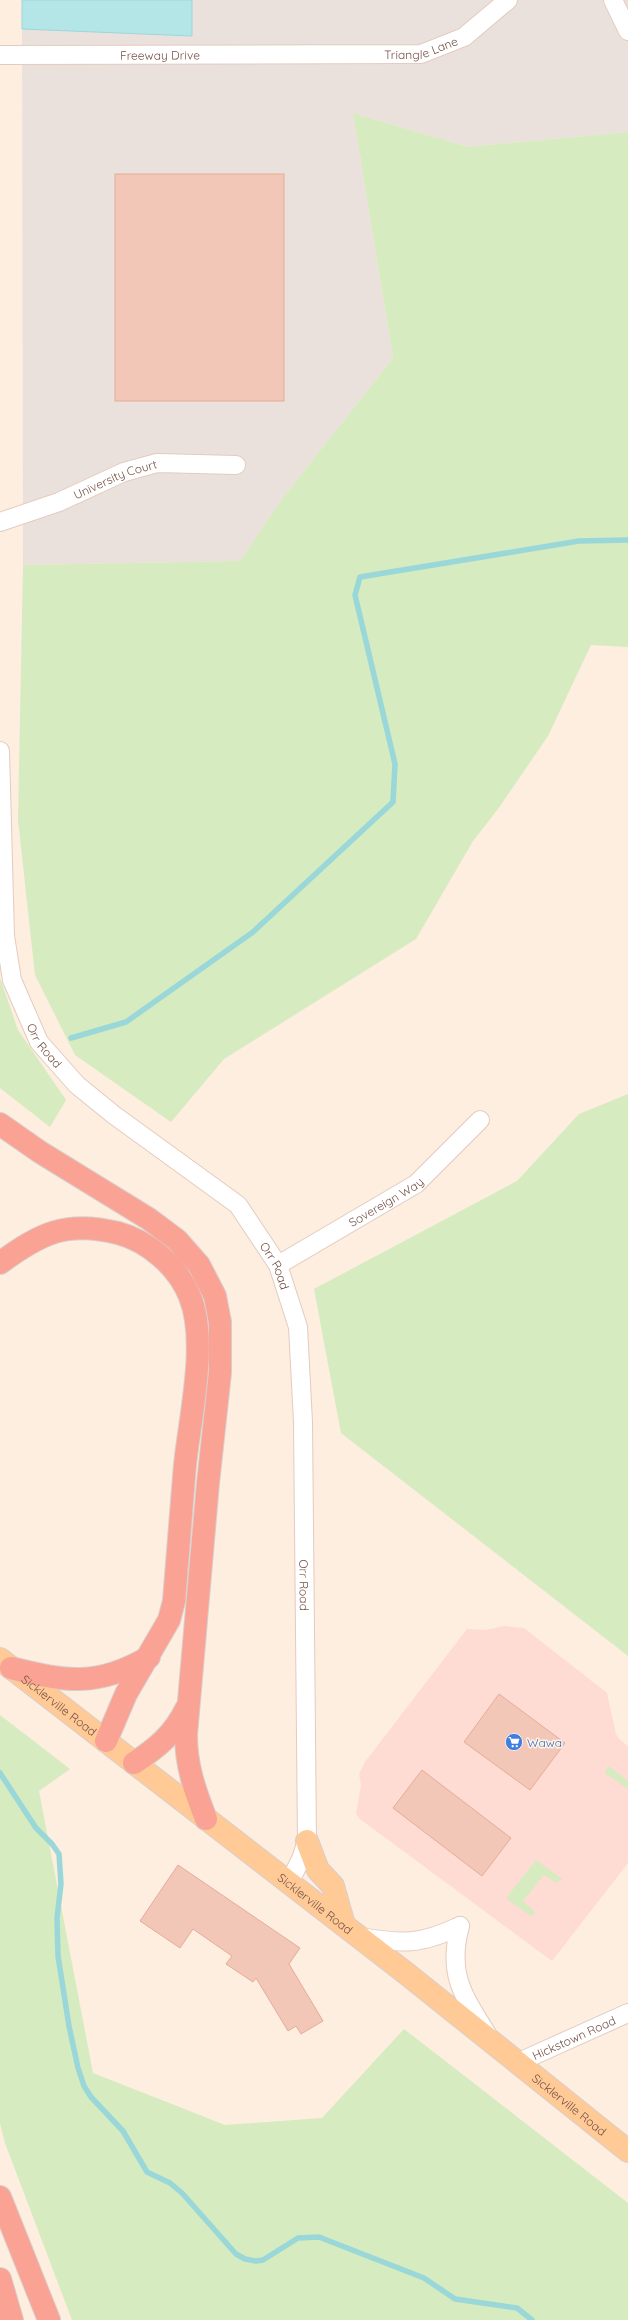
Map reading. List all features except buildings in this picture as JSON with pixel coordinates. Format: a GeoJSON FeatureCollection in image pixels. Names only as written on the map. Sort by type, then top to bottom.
{"type":"FeatureCollection","features":[{"type":"Feature","properties":{"kind":"highway"},"geometry":{"type":"LineString","coordinates":[[0,1124],[40,1152],[149,1219],[177,1240],[199,1265],[215,1296],[220,1322],[220,1373],[208,1483],[186,1755],[190,1774],[206,1819]]}},
{"type":"Feature","properties":{"kind":"highway"},"geometry":{"type":"LineString","coordinates":[[0,1263],[30,1241],[64,1229],[100,1229],[134,1238],[160,1255],[190,1296],[196,1315],[198,1342],[174,1601],[169,1620],[150,1656],[126,1694],[106,1741]]}},
{"type":"Feature","properties":{"kind":"highway"},"geometry":{"type":"LineString","coordinates":[[5,1663],[50,1678],[82,1680],[115,1674],[150,1656]]}},
{"type":"Feature","properties":{"kind":"highway"},"geometry":{"type":"LineString","coordinates":[[134,1763],[154,1750],[169,1736],[178,1725],[189,1705]]}},
{"type":"Feature","properties":{"kind":"highway"},"geometry":{"type":"LineString","coordinates":[[0,2197],[49,2320]]}},
{"type":"Feature","properties":{"kind":"highway"},"geometry":{"type":"LineString","coordinates":[[0,2279],[12,2320]]}},
{"type":"Feature","properties":{"kind":"main road","name":"Sicklerville Road"},"geometry":{"type":"LineString","coordinates":[[5,1663],[352,1931],[519,2062],[628,2151]]}},
{"type":"Feature","properties":{"kind":"main road"},"geometry":{"type":"LineString","coordinates":[[307,1841],[318,1870],[333,1886],[352,1931]]}},
{"type":"Feature","properties":{"kind":"street","name":"Triangle Lane"},"geometry":{"type":"LineString","coordinates":[[320,54],[421,54],[464,36],[508,0]]}},
{"type":"Feature","properties":{"kind":"street"},"geometry":{"type":"LineString","coordinates":[[613,0],[628,31]]}},
{"type":"Feature","properties":{"kind":"street","name":"Freeway Drive"},"geometry":{"type":"LineString","coordinates":[[0,55],[320,54]]}},
{"type":"Feature","properties":{"kind":"street","name":"University Court"},"geometry":{"type":"LineString","coordinates":[[0,522],[59,502],[124,472],[157,463],[236,465]]}},
{"type":"Feature","properties":{"kind":"street","name":"Orr Road"},"geometry":{"type":"LineString","coordinates":[[0,751],[5,936],[12,980],[39,1042],[77,1085],[114,1115],[238,1205],[278,1264],[298,1327],[303,1422],[307,1841],[301,1859],[289,1883]]}},
{"type":"Feature","properties":{"kind":"street","name":"Sovereign Way"},"geometry":{"type":"LineString","coordinates":[[278,1264],[416,1184],[480,1120]]}},
{"type":"Feature","properties":{"kind":"street"},"geometry":{"type":"LineString","coordinates":[[352,1931],[394,1943],[434,1938],[460,1926],[455,1944],[455,1968],[462,1993],[491,2041]]}},
{"type":"Feature","properties":{"kind":"street","name":"Hickstown Road"},"geometry":{"type":"LineString","coordinates":[[519,2062],[628,2013]]}},
{"type":"Feature","properties":{"kind":"shaded area"},"geometry":{"type":"Polygon","coordinates":[[[192,0],[628,0],[628,132],[468,147],[353,113],[393,358],[282,499],[240,561],[23,565],[22,29],[191,36],[192,0]]]}},
{"type":"Feature","properties":{"kind":"shaded area","name":"Wawa"},"geometry":{"type":"Polygon","coordinates":[[[504,1626],[524,1628],[607,1693],[616,1734],[619,1739],[628,1746],[628,1863],[552,1961],[360,1819],[356,1814],[361,1785],[359,1774],[365,1762],[467,1629],[485,1630],[504,1626]]]}},
{"type":"Feature","properties":{"kind":"green space"},"geometry":{"type":"Polygon","coordinates":[[[353,113],[468,147],[628,132],[628,647],[591,645],[548,736],[498,809],[473,841],[416,939],[224,1059],[171,1122],[75,1055],[35,975],[18,820],[23,565],[240,561],[282,499],[393,358],[353,113]]]}},
{"type":"Feature","properties":{"kind":"green space"},"geometry":{"type":"Polygon","coordinates":[[[0,978],[18,1030],[66,1100],[50,1127],[0,1088],[0,978]]]}},
{"type":"Feature","properties":{"kind":"green space"},"geometry":{"type":"Polygon","coordinates":[[[628,1094],[628,1656],[341,1433],[314,1289],[517,1181],[579,1114],[628,1094]]]}},
{"type":"Feature","properties":{"kind":"green space"},"geometry":{"type":"Polygon","coordinates":[[[0,1715],[70,1769],[39,1791],[93,2073],[225,2125],[322,2118],[404,2029],[628,2203],[628,2320],[72,2320],[5,2143],[0,2123],[0,1715]]]}},
{"type":"Feature","properties":{"kind":"green space"},"geometry":{"type":"Polygon","coordinates":[[[607,1767],[610,1767],[628,1781],[628,1789],[605,1773],[607,1767]]]}},
{"type":"Feature","properties":{"kind":"green space"},"geometry":{"type":"Polygon","coordinates":[[[536,1860],[562,1879],[557,1883],[544,1875],[523,1901],[536,1913],[531,1916],[508,1900],[507,1897],[536,1860]]]}},
{"type":"Feature","properties":{"kind":"water"},"geometry":{"type":"Polygon","coordinates":[[[22,0],[192,0],[192,36],[22,29],[22,0]]]}},
{"type":"Feature","properties":{"kind":"waterway"},"geometry":{"type":"LineString","coordinates":[[71,1038],[126,1022],[253,932],[393,802],[395,764],[355,595],[360,577],[579,541],[628,540]]}},
{"type":"Feature","properties":{"kind":"waterway"},"geometry":{"type":"LineString","coordinates":[[0,1773],[36,1828],[52,1844],[59,1854],[61,1884],[57,1918],[58,1956],[69,2026],[78,2068],[84,2086],[91,2097],[123,2131],[147,2172],[170,2183],[182,2193],[236,2254],[245,2259],[256,2261],[263,2260],[298,2238],[319,2237],[424,2278],[455,2299],[517,2308],[532,2320]]}},
{"type":"Feature","properties":{"kind":"place","name":"Wawa"},"geometry":{"type":"Point","coordinates":[514,1742]}}]}
